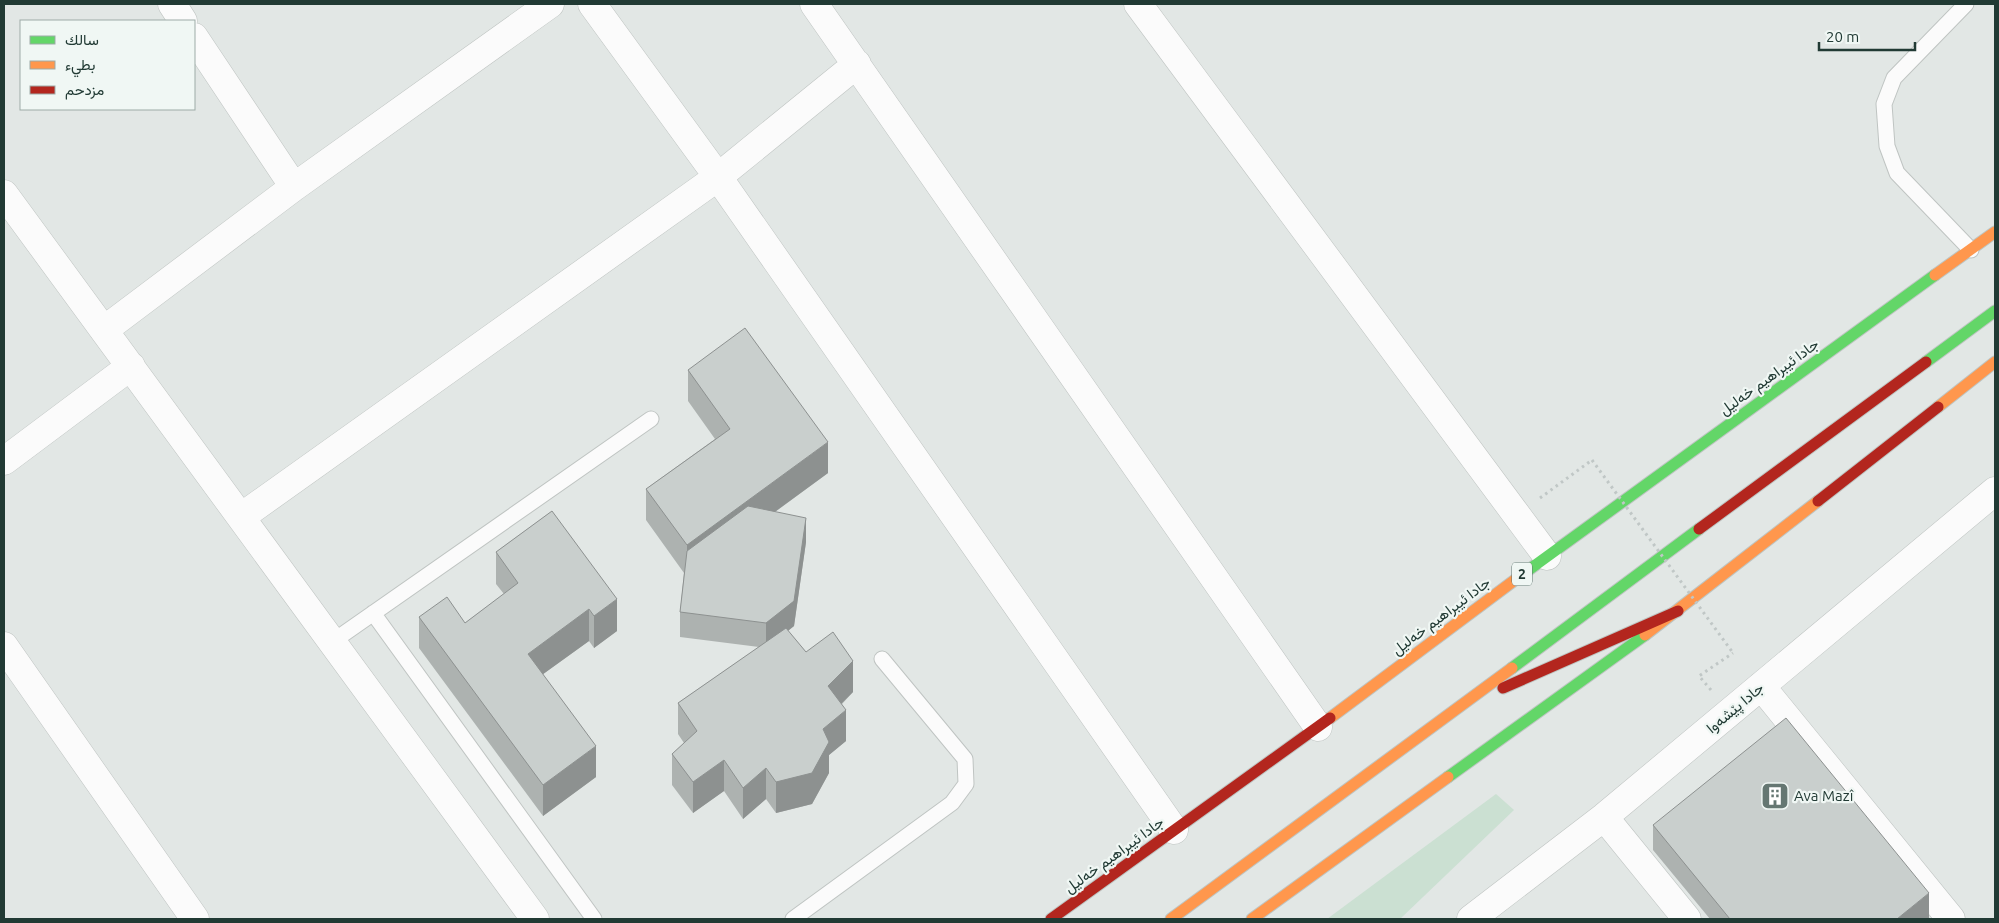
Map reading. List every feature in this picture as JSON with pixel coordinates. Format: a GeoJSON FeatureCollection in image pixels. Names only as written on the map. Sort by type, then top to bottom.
{"type":"FeatureCollection","features":[{"type":"Feature","properties":{"kind":"main road","name":"جادا ئیبراهیم خەلیل"},"geometry":{"type":"LineString","coordinates":[[1051,919],[1318,726],[1547,556],[1995,232]]}},
{"type":"Feature","properties":{"kind":"main road"},"geometry":{"type":"LineString","coordinates":[[1171,919],[1995,311]]}},
{"type":"Feature","properties":{"kind":"main road"},"geometry":{"type":"LineString","coordinates":[[1252,919],[1678,610],[1995,362]]}},
{"type":"Feature","properties":{"kind":"main road"},"geometry":{"type":"LineString","coordinates":[[1435,723],[1504,688],[1678,610]]}},
{"type":"Feature","properties":{"kind":"street"},"geometry":{"type":"LineString","coordinates":[[172,4],[182,20]]}},
{"type":"Feature","properties":{"kind":"street"},"geometry":{"type":"LineString","coordinates":[[104,330],[294,188],[550,4]]}},
{"type":"Feature","properties":{"kind":"street"},"geometry":{"type":"LineString","coordinates":[[592,4],[718,177],[1174,830]]}},
{"type":"Feature","properties":{"kind":"street"},"geometry":{"type":"LineString","coordinates":[[814,4],[1318,726]]}},
{"type":"Feature","properties":{"kind":"street"},"geometry":{"type":"LineString","coordinates":[[1138,4],[1547,556]]}},
{"type":"Feature","properties":{"kind":"street"},"geometry":{"type":"LineString","coordinates":[[195,39],[294,188]]}},
{"type":"Feature","properties":{"kind":"street"},"geometry":{"type":"LineString","coordinates":[[241,517],[718,177],[857,64]]}},
{"type":"Feature","properties":{"kind":"street"},"geometry":{"type":"LineString","coordinates":[[4,194],[535,919]]}},
{"type":"Feature","properties":{"kind":"street"},"geometry":{"type":"LineString","coordinates":[[4,461],[130,366]]}},
{"type":"Feature","properties":{"kind":"street","name":"جادا پێشەوا"},"geometry":{"type":"LineString","coordinates":[[1471,919],[1604,817],[1995,491]]}},
{"type":"Feature","properties":{"kind":"street"},"geometry":{"type":"LineString","coordinates":[[4,646],[195,919]]}},
{"type":"Feature","properties":{"kind":"street"},"geometry":{"type":"LineString","coordinates":[[1761,686],[1951,919]]}},
{"type":"Feature","properties":{"kind":"street"},"geometry":{"type":"LineString","coordinates":[[1604,817],[1687,919]]}},
{"type":"Feature","properties":{"kind":"lane"},"geometry":{"type":"LineString","coordinates":[[1966,4],[1894,78],[1884,104],[1887,146],[1897,173],[1971,250]]}},
{"type":"Feature","properties":{"kind":"lane"},"geometry":{"type":"LineString","coordinates":[[332,642],[651,419]]}},
{"type":"Feature","properties":{"kind":"lane"},"geometry":{"type":"LineString","coordinates":[[373,613],[594,919]]}},
{"type":"Feature","properties":{"kind":"lane"},"geometry":{"type":"LineString","coordinates":[[793,919],[952,803],[966,784],[965,759],[882,660]]}},
{"type":"Feature","properties":{"kind":"path"},"geometry":{"type":"LineString","coordinates":[[1561,483],[1592,460],[1734,652],[1700,676]]}},
{"type":"Feature","properties":{"kind":"green space"},"geometry":{"type":"Polygon","coordinates":[[[1496,794],[1514,810],[1400,919],[1327,919],[1496,794]]]}},
{"type":"Feature","properties":{"kind":"building"},"geometry":{"type":"Polygon","coordinates":[[[745,328],[828,442],[687,545],[646,489],[730,429],[688,370],[745,328]]]}},
{"type":"Feature","properties":{"kind":"building"},"geometry":{"type":"Polygon","coordinates":[[[748,506],[806,518],[794,601],[766,623],[680,612],[687,551],[748,506]]]}},
{"type":"Feature","properties":{"kind":"building"},"geometry":{"type":"Polygon","coordinates":[[[552,511],[617,599],[594,616],[589,609],[528,654],[596,746],[543,785],[419,617],[447,597],[465,623],[518,583],[496,552],[552,511]]]}},
{"type":"Feature","properties":{"kind":"building"},"geometry":{"type":"Polygon","coordinates":[[[786,628],[806,652],[833,632],[853,661],[828,686],[846,710],[823,729],[829,742],[812,773],[776,782],[766,768],[743,788],[724,760],[693,782],[672,754],[697,731],[678,703],[786,628]]]}},
{"type":"Feature","properties":{"kind":"building","name":"Ava Mazî"},"geometry":{"type":"Polygon","coordinates":[[[1786,718],[1929,893],[1897,919],[1730,919],[1653,825],[1786,718]]]}},
{"type":"Feature","properties":{"kind":"traffic: fast"},"geometry":{"type":"LineString","coordinates":[[1523,574],[1935,275]]}},
{"type":"Feature","properties":{"kind":"traffic: fast"},"geometry":{"type":"LineString","coordinates":[[1926,362],[1995,311]]}},
{"type":"Feature","properties":{"kind":"traffic: fast"},"geometry":{"type":"LineString","coordinates":[[1512,668],[1699,529]]}},
{"type":"Feature","properties":{"kind":"traffic: fast"},"geometry":{"type":"LineString","coordinates":[[1448,777],[1645,635]]}},
{"type":"Feature","properties":{"kind":"traffic: slow"},"geometry":{"type":"LineString","coordinates":[[1935,275],[1995,232]]}},
{"type":"Feature","properties":{"kind":"traffic: slow"},"geometry":{"type":"LineString","coordinates":[[1938,407],[1995,362]]}},
{"type":"Feature","properties":{"kind":"traffic: slow"},"geometry":{"type":"LineString","coordinates":[[1645,635],[1818,501]]}},
{"type":"Feature","properties":{"kind":"traffic: slow"},"geometry":{"type":"LineString","coordinates":[[1330,718],[1523,574]]}},
{"type":"Feature","properties":{"kind":"traffic: slow"},"geometry":{"type":"LineString","coordinates":[[1171,919],[1512,668]]}},
{"type":"Feature","properties":{"kind":"traffic: slow"},"geometry":{"type":"LineString","coordinates":[[1252,919],[1448,777]]}},
{"type":"Feature","properties":{"kind":"traffic: jam"},"geometry":{"type":"LineString","coordinates":[[1699,529],[1926,362]]}},
{"type":"Feature","properties":{"kind":"traffic: jam"},"geometry":{"type":"LineString","coordinates":[[1818,501],[1938,407]]}},
{"type":"Feature","properties":{"kind":"traffic: jam"},"geometry":{"type":"LineString","coordinates":[[1503,688],[1678,611]]}},
{"type":"Feature","properties":{"kind":"traffic: jam"},"geometry":{"type":"LineString","coordinates":[[1051,919],[1330,718]]}},
{"type":"Feature","properties":{"kind":"place","name":"Ava Mazî"},"geometry":{"type":"Point","coordinates":[1775,796]}}]}
